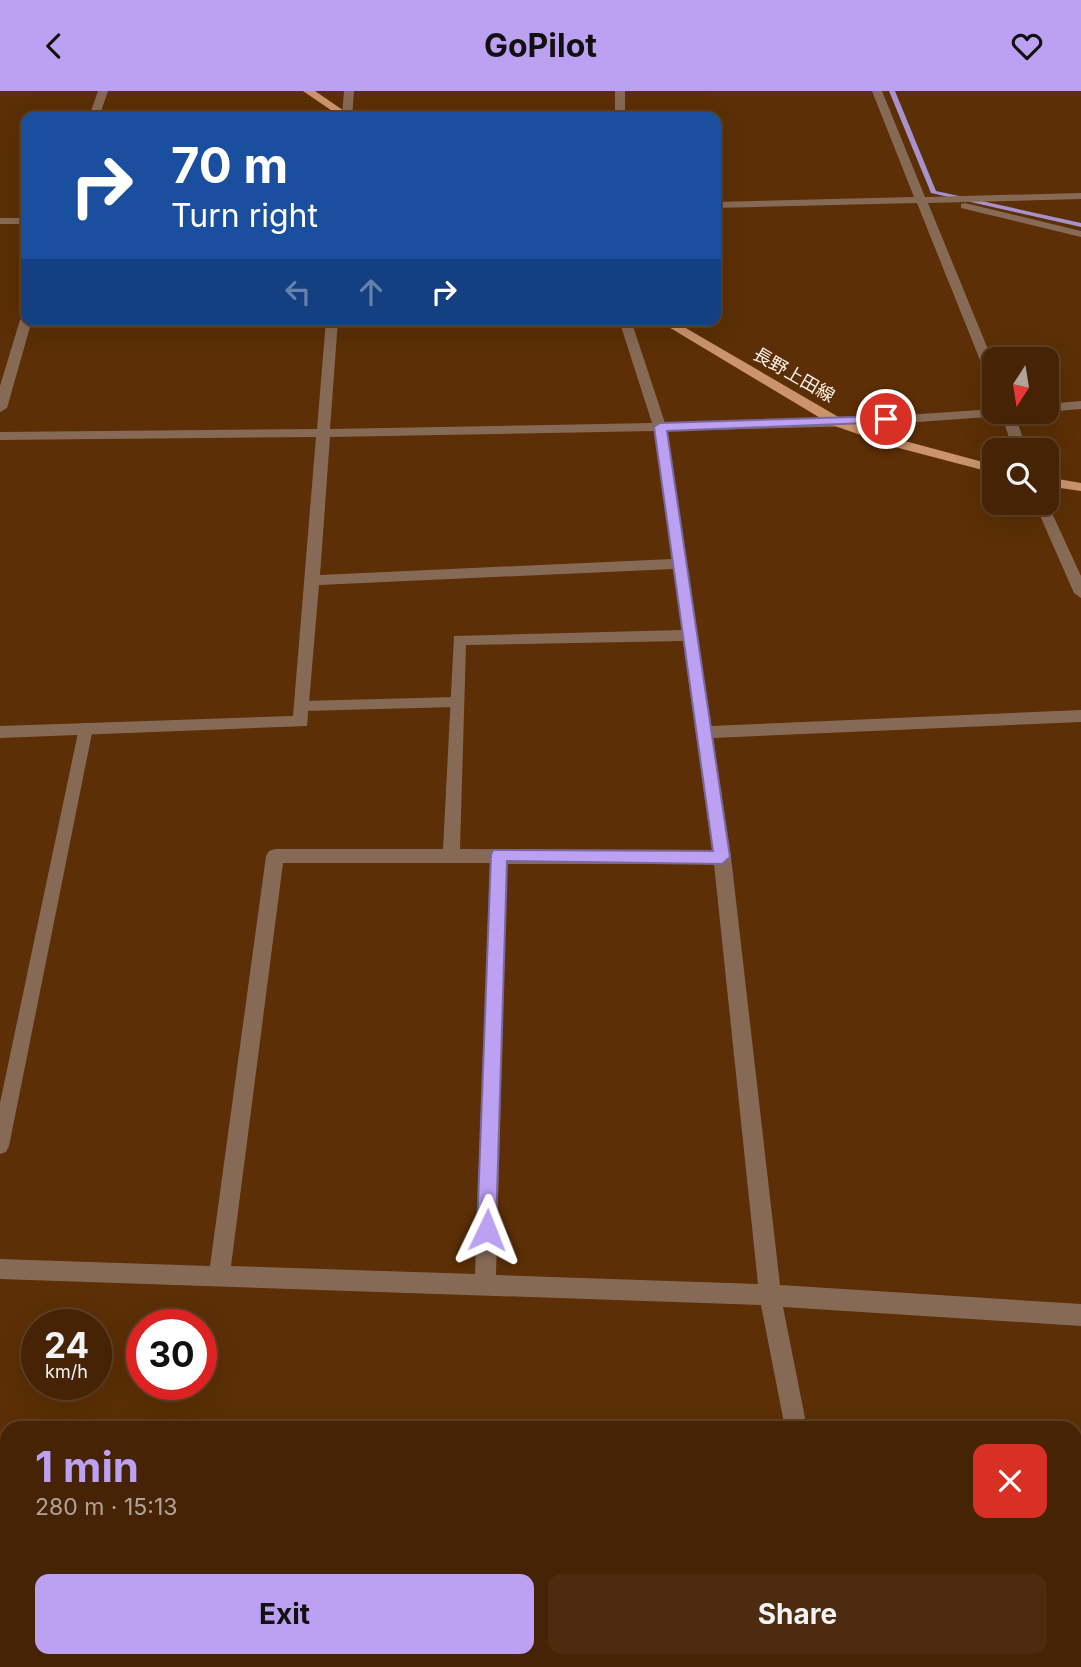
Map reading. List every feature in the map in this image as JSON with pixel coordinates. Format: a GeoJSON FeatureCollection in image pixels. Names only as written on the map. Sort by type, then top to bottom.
{"type":"FeatureCollection","features":[{"type":"Feature","properties":{"kind":"main road"},"geometry":{"type":"LineString","coordinates":[[308,91],[340,112]]}},
{"type":"Feature","properties":{"kind":"main road","name":"長野上田線"},"geometry":{"type":"LineString","coordinates":[[673,326],[837,422],[900,444],[982,466]]}},
{"type":"Feature","properties":{"kind":"main road"},"geometry":{"type":"LineString","coordinates":[[1059,483],[1081,487]]}},
{"type":"Feature","properties":{"kind":"street"},"geometry":{"type":"LineString","coordinates":[[95,112],[103,91]]}},
{"type":"Feature","properties":{"kind":"street"},"geometry":{"type":"LineString","coordinates":[[348,112],[349,91]]}},
{"type":"Feature","properties":{"kind":"street"},"geometry":{"type":"LineString","coordinates":[[620,91],[621,112]]}},
{"type":"Feature","properties":{"kind":"street"},"geometry":{"type":"LineString","coordinates":[[877,91],[982,351]]}},
{"type":"Feature","properties":{"kind":"street"},"geometry":{"type":"LineString","coordinates":[[721,205],[1081,196]]}},
{"type":"Feature","properties":{"kind":"street"},"geometry":{"type":"LineString","coordinates":[[946,200],[1081,234]]}},
{"type":"Feature","properties":{"kind":"street"},"geometry":{"type":"LineString","coordinates":[[0,221],[21,221]]}},
{"type":"Feature","properties":{"kind":"street"},"geometry":{"type":"LineString","coordinates":[[0,408],[24,326]]}},
{"type":"Feature","properties":{"kind":"street"},"geometry":{"type":"LineString","coordinates":[[0,732],[301,722],[332,326]]}},
{"type":"Feature","properties":{"kind":"street"},"geometry":{"type":"LineString","coordinates":[[627,326],[660,427],[722,857],[770,1294],[795,1421]]}},
{"type":"Feature","properties":{"kind":"street"},"geometry":{"type":"LineString","coordinates":[[1059,407],[1081,405]]}},
{"type":"Feature","properties":{"kind":"street"},"geometry":{"type":"LineString","coordinates":[[0,436],[323,434],[660,427],[837,422],[982,413]]}},
{"type":"Feature","properties":{"kind":"street"},"geometry":{"type":"LineString","coordinates":[[1047,515],[1081,593]]}},
{"type":"Feature","properties":{"kind":"street"},"geometry":{"type":"LineString","coordinates":[[312,580],[679,564]]}},
{"type":"Feature","properties":{"kind":"street"},"geometry":{"type":"LineString","coordinates":[[451,855],[458,640],[688,635]]}},
{"type":"Feature","properties":{"kind":"street"},"geometry":{"type":"LineString","coordinates":[[704,732],[1081,716]]}},
{"type":"Feature","properties":{"kind":"street"},"geometry":{"type":"LineString","coordinates":[[485,1283],[499,855]]}},
{"type":"Feature","properties":{"kind":"street"},"geometry":{"type":"LineString","coordinates":[[219,1276],[275,856],[722,857]]}},
{"type":"Feature","properties":{"kind":"street"},"geometry":{"type":"LineString","coordinates":[[0,1269],[770,1294],[1081,1315]]}},
{"type":"Feature","properties":{"kind":"lane"},"geometry":{"type":"LineString","coordinates":[[302,706],[456,702]]}},
{"type":"Feature","properties":{"kind":"lane"},"geometry":{"type":"LineString","coordinates":[[0,1146],[86,728]]}},
{"type":"Feature","properties":{"kind":"waterway"},"geometry":{"type":"LineString","coordinates":[[892,91],[933,192],[1081,225]]}},
{"type":"Feature","properties":{"kind":"route"},"geometry":{"type":"LineString","coordinates":[[487,1230],[499,855],[722,857],[660,427],[886,419]]}}]}
